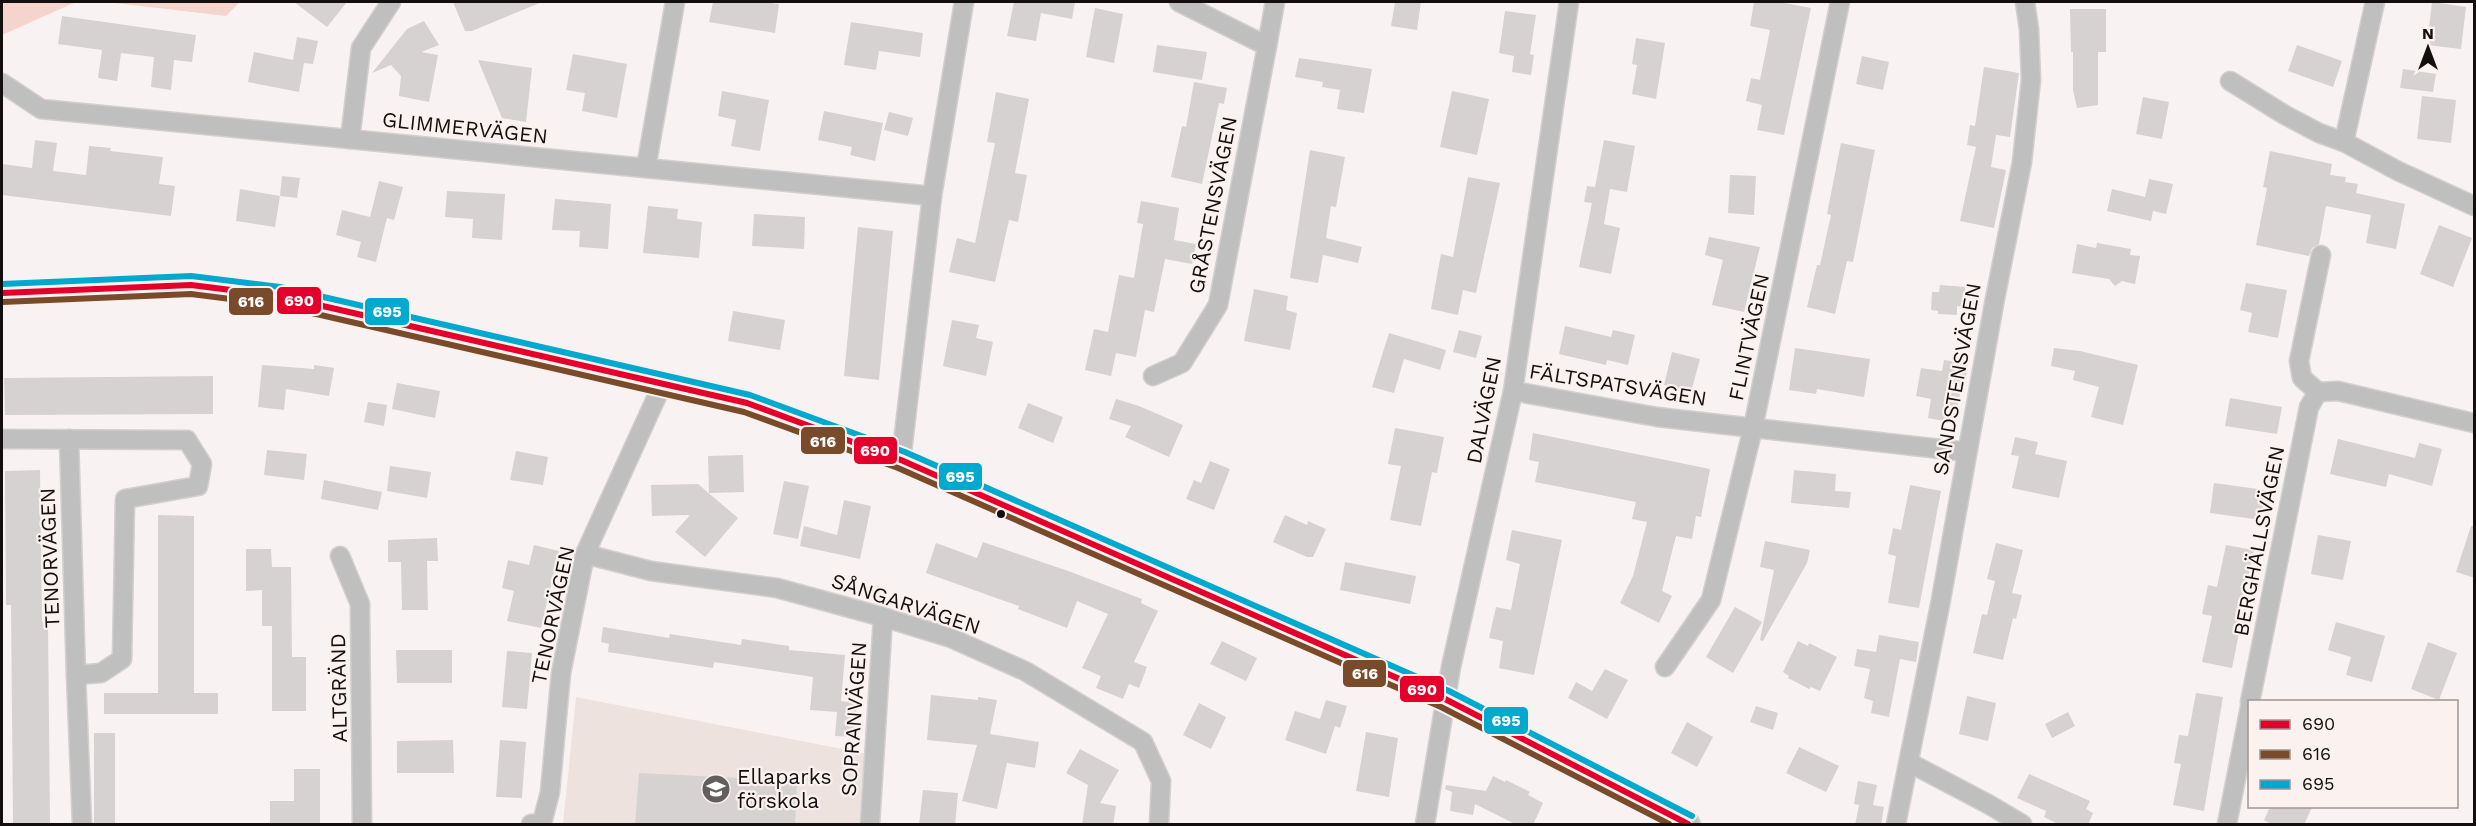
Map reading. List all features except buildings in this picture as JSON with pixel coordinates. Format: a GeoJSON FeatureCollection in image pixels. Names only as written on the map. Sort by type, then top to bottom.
{"type":"FeatureCollection","features":[{"type":"Feature","properties":{"kind":"street"},"geometry":{"type":"LineString","coordinates":[[350,139],[361,48],[391,2]]}},
{"type":"Feature","properties":{"kind":"street"},"geometry":{"type":"LineString","coordinates":[[646,168],[675,2]]}},
{"type":"Feature","properties":{"kind":"street"},"geometry":{"type":"LineString","coordinates":[[901,460],[932,196],[964,2]]}},
{"type":"Feature","properties":{"kind":"street"},"geometry":{"type":"LineString","coordinates":[[1179,2],[1267,46]]}},
{"type":"Feature","properties":{"kind":"street","name":"GRÅSTENSVÄGEN"},"geometry":{"type":"LineString","coordinates":[[1153,376],[1182,363],[1218,305],[1275,2]]}},
{"type":"Feature","properties":{"kind":"street","name":"DALVÄGEN"},"geometry":{"type":"LineString","coordinates":[[1425,825],[1445,699],[1513,391],[1569,2]]}},
{"type":"Feature","properties":{"kind":"street","name":"FLINTVÄGEN"},"geometry":{"type":"LineString","coordinates":[[1665,667],[1711,600],[1753,429],[1840,2]]}},
{"type":"Feature","properties":{"kind":"street","name":"SANDSTENSVÄGEN"},"geometry":{"type":"LineString","coordinates":[[1896,825],[1910,763],[2022,162],[2031,80],[2029,29],[2025,2]]}},
{"type":"Feature","properties":{"kind":"street"},"geometry":{"type":"LineString","coordinates":[[2344,142],[2375,2]]}},
{"type":"Feature","properties":{"kind":"street"},"geometry":{"type":"LineString","coordinates":[[2230,81],[2319,133],[2344,142],[2398,171],[2475,206]]}},
{"type":"Feature","properties":{"kind":"street","name":"GLIMMERVÄGEN"},"geometry":{"type":"LineString","coordinates":[[2,83],[41,110],[932,196]]}},
{"type":"Feature","properties":{"kind":"street"},"geometry":{"type":"LineString","coordinates":[[2321,255],[2299,361],[2302,378],[2318,392],[2338,391],[2475,423]]}},
{"type":"Feature","properties":{"kind":"street"},"geometry":{"type":"LineString","coordinates":[[2,292],[191,285],[279,296],[747,403],[901,460],[1445,699],[1688,825]]}},
{"type":"Feature","properties":{"kind":"street","name":"TENORVÄGEN"},"geometry":{"type":"LineString","coordinates":[[531,825],[542,823],[550,792],[561,673],[585,554],[663,383]]}},
{"type":"Feature","properties":{"kind":"street","name":"FÄLTSPATSVÄGEN"},"geometry":{"type":"LineString","coordinates":[[1513,391],[1657,417],[1967,452]]}},
{"type":"Feature","properties":{"kind":"street","name":"BERGHÄLLSVÄGEN"},"geometry":{"type":"LineString","coordinates":[[2250,700],[2309,407],[2318,392]]}},
{"type":"Feature","properties":{"kind":"street"},"geometry":{"type":"LineString","coordinates":[[2,439],[187,440],[202,464],[198,486],[125,499],[122,659],[101,673],[76,675]]}},
{"type":"Feature","properties":{"kind":"street","name":"TENORVÄGEN"},"geometry":{"type":"LineString","coordinates":[[69,439],[82,825]]}},
{"type":"Feature","properties":{"kind":"street","name":"SÅNGARVÄGEN"},"geometry":{"type":"LineString","coordinates":[[585,554],[651,571],[777,588],[951,638],[1025,671],[1143,742],[1161,781],[1160,825]]}},
{"type":"Feature","properties":{"kind":"street","name":"ALTGRÄND"},"geometry":{"type":"LineString","coordinates":[[340,556],[360,604],[362,825]]}},
{"type":"Feature","properties":{"kind":"street","name":"SOPRANVÄGEN"},"geometry":{"type":"LineString","coordinates":[[870,825],[883,617]]}},
{"type":"Feature","properties":{"kind":"street"},"geometry":{"type":"LineString","coordinates":[[2227,825],[2248,717]]}},
{"type":"Feature","properties":{"kind":"street"},"geometry":{"type":"LineString","coordinates":[[1910,763],[1988,804],[2022,825]]}},
{"type":"Feature","properties":{"kind":"shaded area"},"geometry":{"type":"Polygon","coordinates":[[[2,2],[76,2],[2,35],[2,2]]]}},
{"type":"Feature","properties":{"kind":"shaded area"},"geometry":{"type":"Polygon","coordinates":[[[106,2],[240,2],[226,16],[106,2]]]}},
{"type":"Feature","properties":{"kind":"shaded area","name":"Ellaparks förskola"},"geometry":{"type":"Polygon","coordinates":[[[576,697],[868,754],[862,824],[563,824],[576,697]]]}},
{"type":"Feature","properties":{"kind":"transit line","name":"695"},"geometry":{"type":"LineString","coordinates":[[2,284],[191,276],[280,287],[750,395],[905,452],[1449,691],[1692,816]]}},
{"type":"Feature","properties":{"kind":"transit line","name":"690"},"geometry":{"type":"LineString","coordinates":[[2,293],[191,285],[279,296],[747,403],[901,460],[1445,699],[1688,824]]}},
{"type":"Feature","properties":{"kind":"transit line","name":"616"},"geometry":{"type":"LineString","coordinates":[[2,302],[191,294],[277,305],[744,412],[898,468],[1441,707],[1669,824]]}},
{"type":"Feature","properties":{"kind":"place","name":"Ellaparks förskola"},"geometry":{"type":"Point","coordinates":[716,789]}}]}
